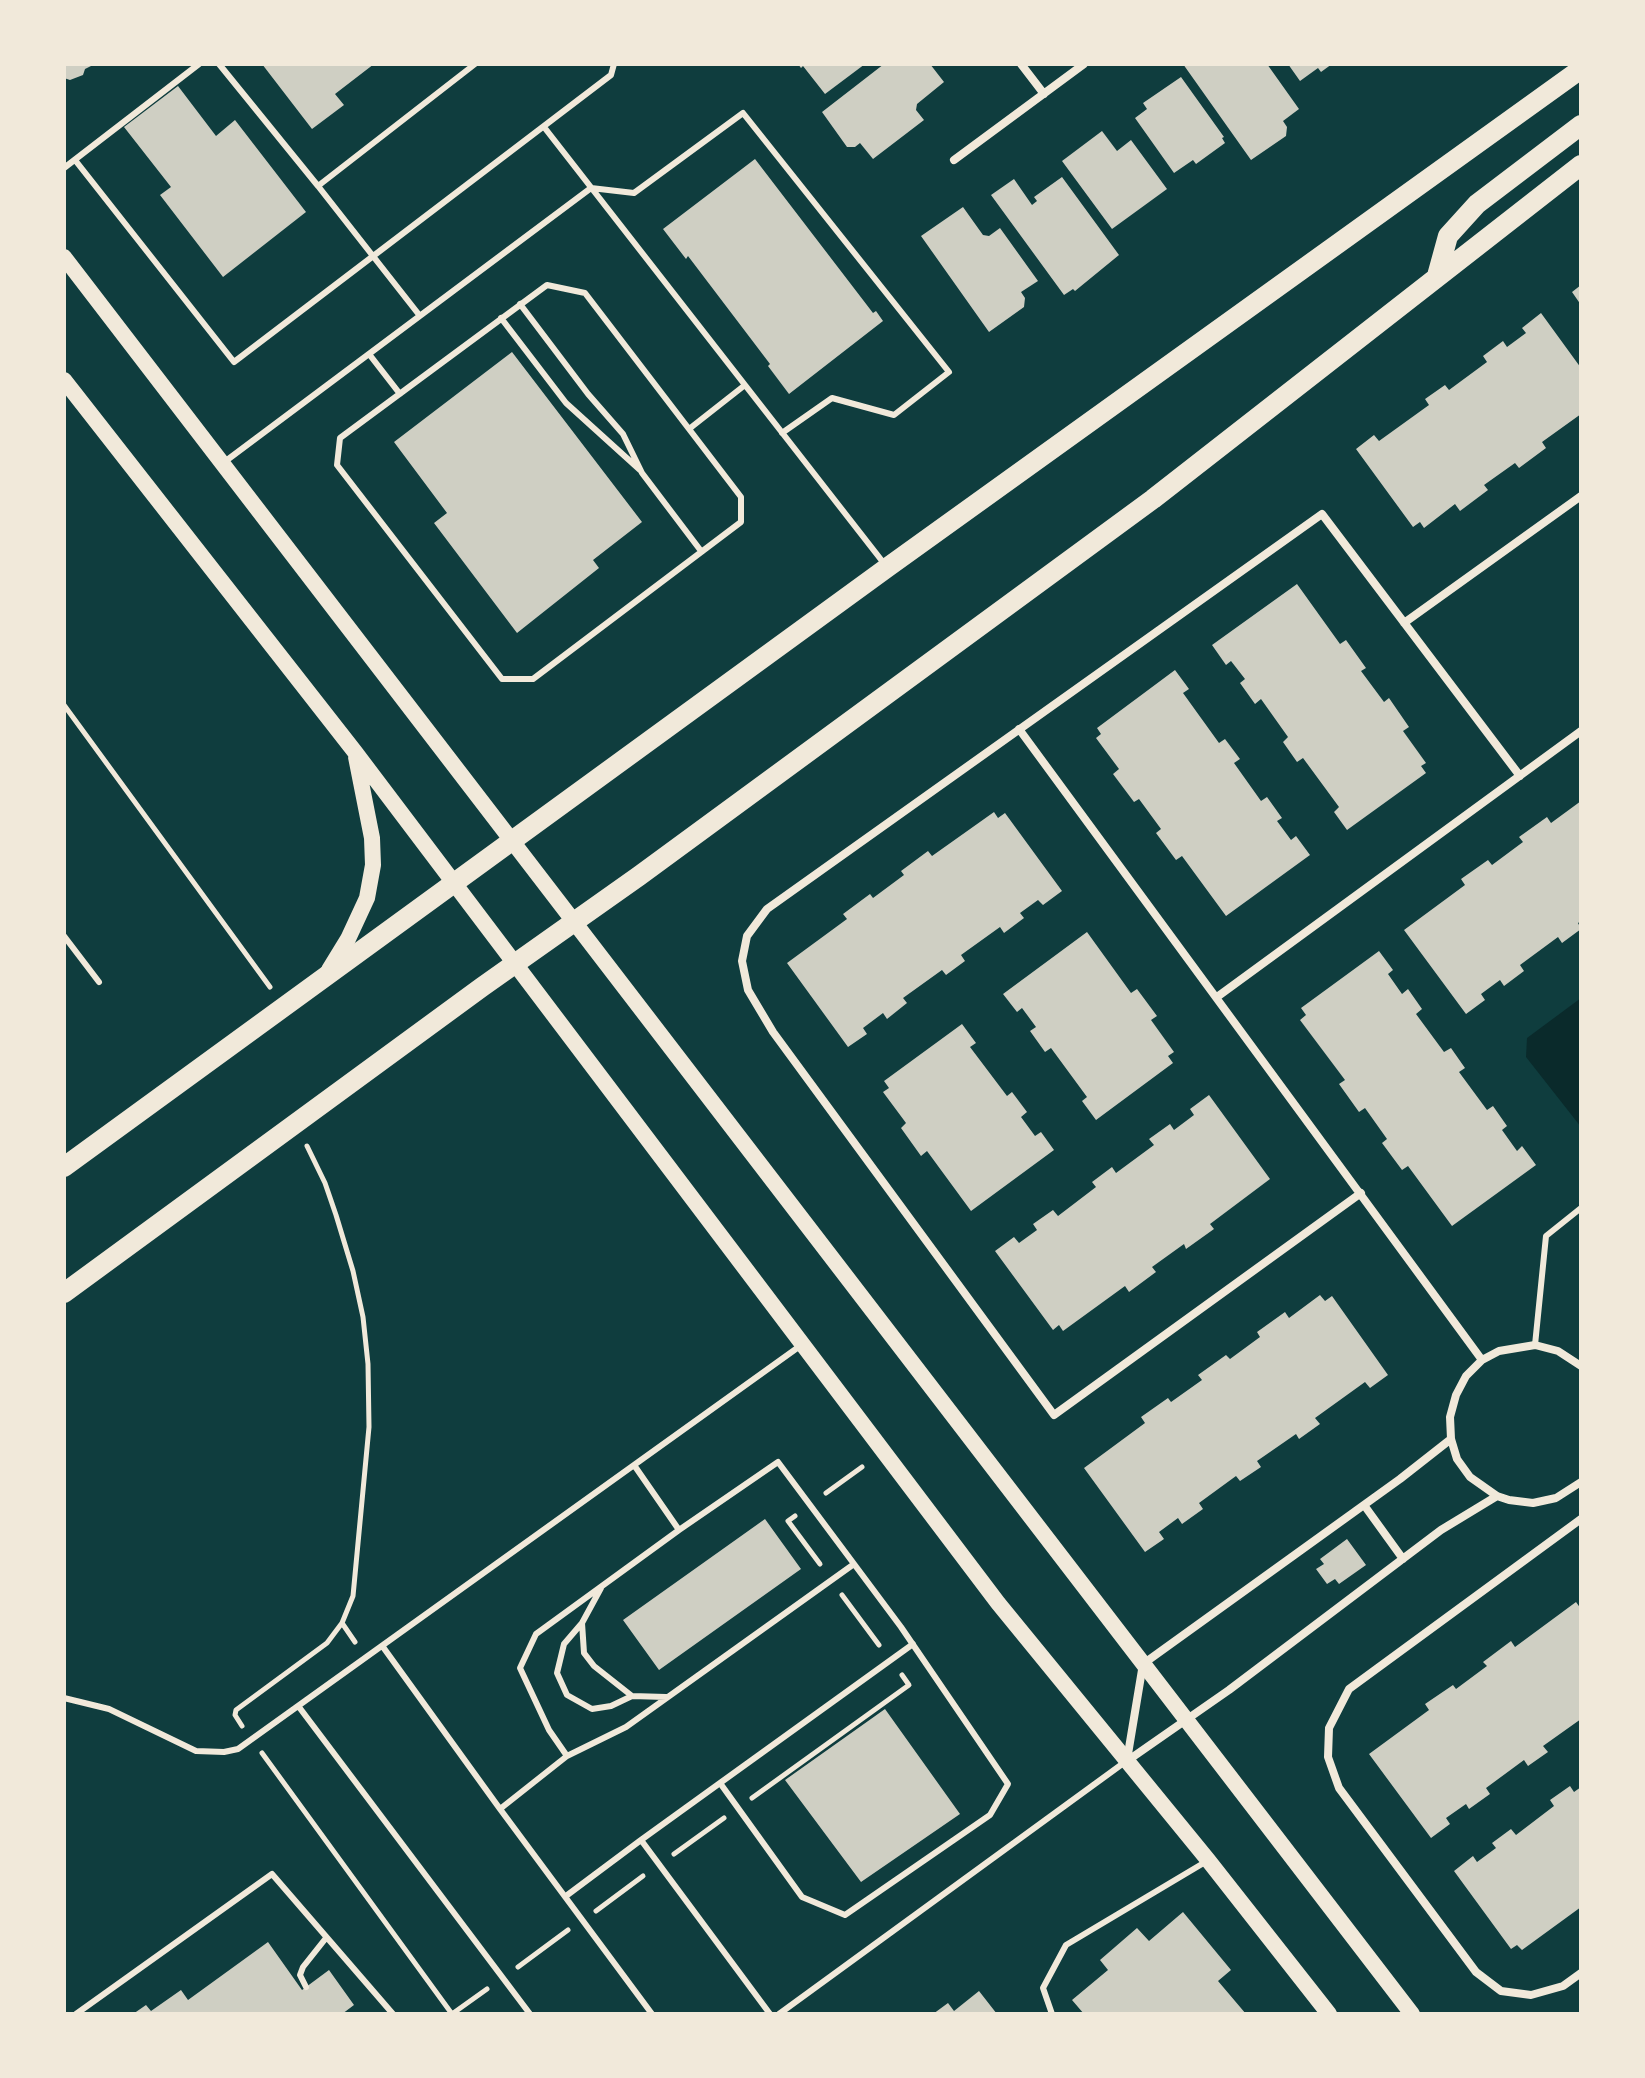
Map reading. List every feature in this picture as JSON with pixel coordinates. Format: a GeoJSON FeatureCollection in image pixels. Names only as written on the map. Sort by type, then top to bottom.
{"type":"FeatureCollection","features":[{"type":"Feature","properties":{"kind":"main road"},"geometry":{"type":"LineString","coordinates":[[64,1167],[888,567],[1581,69]]}},
{"type":"Feature","properties":{"kind":"main road"},"geometry":{"type":"LineString","coordinates":[[1437,276],[1448,236],[1477,204],[1581,125]]}},
{"type":"Feature","properties":{"kind":"main road"},"geometry":{"type":"LineString","coordinates":[[64,1293],[1153,499],[1581,165]]}},
{"type":"Feature","properties":{"kind":"main road"},"geometry":{"type":"LineString","coordinates":[[64,257],[1412,2014]]}},
{"type":"Feature","properties":{"kind":"main road"},"geometry":{"type":"LineString","coordinates":[[64,380],[355,752],[998,1603],[1329,2014]]}},
{"type":"Feature","properties":{"kind":"main road"},"geometry":{"type":"LineString","coordinates":[[324,979],[348,939],[367,898],[373,865],[372,838],[355,752]]}},
{"type":"Feature","properties":{"kind":"street"},"geometry":{"type":"LineString","coordinates":[[1021,64],[1044,94]]}},
{"type":"Feature","properties":{"kind":"street"},"geometry":{"type":"LineString","coordinates":[[954,160],[1084,64]]}},
{"type":"Feature","properties":{"kind":"street"},"geometry":{"type":"LineString","coordinates":[[1404,623],[1581,496]]}},
{"type":"Feature","properties":{"kind":"street"},"geometry":{"type":"LineString","coordinates":[[1361,1193],[1054,1415],[773,1032],[748,990],[742,961],[747,936],[767,909],[1322,514],[1520,776]]}},
{"type":"Feature","properties":{"kind":"street"},"geometry":{"type":"LineString","coordinates":[[1019,729],[1482,1360]]}},
{"type":"Feature","properties":{"kind":"street"},"geometry":{"type":"LineString","coordinates":[[1217,997],[1581,731]]}},
{"type":"Feature","properties":{"kind":"street"},"geometry":{"type":"LineString","coordinates":[[1580,1486],[1556,1498],[1533,1503],[1497,1496],[1470,1477],[1457,1459],[1451,1439],[1450,1417],[1456,1395],[1466,1376],[1482,1360],[1499,1351],[1535,1345],[1558,1351],[1581,1366]]}},
{"type":"Feature","properties":{"kind":"street"},"geometry":{"type":"LineString","coordinates":[[1127,1761],[1143,1664],[1451,1439]]}},
{"type":"Feature","properties":{"kind":"street"},"geometry":{"type":"LineString","coordinates":[[1127,1761],[1441,1530],[1497,1496]]}},
{"type":"Feature","properties":{"kind":"street"},"geometry":{"type":"LineString","coordinates":[[1364,1505],[1403,1559]]}},
{"type":"Feature","properties":{"kind":"street"},"geometry":{"type":"LineString","coordinates":[[1581,1519],[1349,1689],[1329,1728],[1328,1757],[1339,1788],[1476,1972],[1501,1991],[1531,1995],[1563,1986],[1581,1973]]}},
{"type":"Feature","properties":{"kind":"lane"},"geometry":{"type":"LineString","coordinates":[[64,168],[199,64]]}},
{"type":"Feature","properties":{"kind":"lane"},"geometry":{"type":"LineString","coordinates":[[219,64],[420,316]]}},
{"type":"Feature","properties":{"kind":"lane"},"geometry":{"type":"LineString","coordinates":[[318,186],[475,64]]}},
{"type":"Feature","properties":{"kind":"lane"},"geometry":{"type":"LineString","coordinates":[[75,160],[234,362],[611,75],[614,64]]}},
{"type":"Feature","properties":{"kind":"lane"},"geometry":{"type":"LineString","coordinates":[[223,463],[591,188],[634,193],[743,113],[949,372],[894,415],[832,398],[782,433]]}},
{"type":"Feature","properties":{"kind":"lane"},"geometry":{"type":"LineString","coordinates":[[544,127],[888,567]]}},
{"type":"Feature","properties":{"kind":"lane"},"geometry":{"type":"LineString","coordinates":[[547,285],[585,293],[741,497],[741,522],[533,679],[502,679],[337,465],[340,438],[501,318],[547,285]]}},
{"type":"Feature","properties":{"kind":"lane"},"geometry":{"type":"LineString","coordinates":[[520,304],[588,394],[623,434],[642,473]]}},
{"type":"Feature","properties":{"kind":"lane"},"geometry":{"type":"LineString","coordinates":[[501,318],[566,403],[642,473],[701,551]]}},
{"type":"Feature","properties":{"kind":"lane"},"geometry":{"type":"LineString","coordinates":[[369,354],[400,394]]}},
{"type":"Feature","properties":{"kind":"lane"},"geometry":{"type":"LineString","coordinates":[[689,429],[745,385]]}},
{"type":"Feature","properties":{"kind":"lane"},"geometry":{"type":"LineString","coordinates":[[64,936],[99,982]]}},
{"type":"Feature","properties":{"kind":"lane"},"geometry":{"type":"LineString","coordinates":[[1535,1345],[1546,1236],[1581,1208]]}},
{"type":"Feature","properties":{"kind":"lane"},"geometry":{"type":"LineString","coordinates":[[64,1698],[109,1709],[196,1751],[238,1749],[801,1345]]}},
{"type":"Feature","properties":{"kind":"lane"},"geometry":{"type":"LineString","coordinates":[[567,1756],[549,1730],[520,1668],[536,1634],[778,1462],[913,1644],[1008,1784],[990,1815],[845,1915],[802,1897],[720,1783]]}},
{"type":"Feature","properties":{"kind":"lane"},"geometry":{"type":"LineString","coordinates":[[634,1465],[679,1530]]}},
{"type":"Feature","properties":{"kind":"lane"},"geometry":{"type":"LineString","coordinates":[[500,1809],[567,1756],[626,1727],[854,1564]]}},
{"type":"Feature","properties":{"kind":"lane"},"geometry":{"type":"LineString","coordinates":[[603,1585],[582,1623],[564,1644],[557,1673],[567,1695],[592,1709],[611,1706],[632,1696],[668,1697]]}},
{"type":"Feature","properties":{"kind":"lane"},"geometry":{"type":"LineString","coordinates":[[582,1623],[584,1653],[594,1666],[632,1696]]}},
{"type":"Feature","properties":{"kind":"lane"},"geometry":{"type":"LineString","coordinates":[[566,1896],[913,1644]]}},
{"type":"Feature","properties":{"kind":"lane"},"geometry":{"type":"LineString","coordinates":[[383,1647],[652,2014]]}},
{"type":"Feature","properties":{"kind":"lane"},"geometry":{"type":"LineString","coordinates":[[299,1707],[530,2014]]}},
{"type":"Feature","properties":{"kind":"lane"},"geometry":{"type":"LineString","coordinates":[[779,2014],[1127,1761]]}},
{"type":"Feature","properties":{"kind":"lane"},"geometry":{"type":"LineString","coordinates":[[641,1840],[770,2014]]}},
{"type":"Feature","properties":{"kind":"lane"},"geometry":{"type":"LineString","coordinates":[[1052,2014],[1043,1988],[1066,1945],[1208,1860]]}},
{"type":"Feature","properties":{"kind":"lane"},"geometry":{"type":"LineString","coordinates":[[76,2014],[272,1874],[393,2014]]}},
{"type":"Feature","properties":{"kind":"lane"},"geometry":{"type":"LineString","coordinates":[[306,1987],[300,1975],[303,1967],[326,1938]]}},
{"type":"Feature","properties":{"kind":"path"},"geometry":{"type":"LineString","coordinates":[[64,705],[284,1008]]}},
{"type":"Feature","properties":{"kind":"path"},"geometry":{"type":"LineString","coordinates":[[296,1124],[325,1183],[353,1271],[363,1317],[368,1364],[369,1427],[365,1488],[353,1596],[342,1623],[327,1643],[236,1710],[239,1722],[252,1741],[452,2014]]}},
{"type":"Feature","properties":{"kind":"water"},"geometry":{"type":"Polygon","coordinates":[[[1581,998],[1581,1127],[1526,1057],[1527,1038],[1581,998]]]}},
{"type":"Feature","properties":{"kind":"building"},"geometry":{"type":"Polygon","coordinates":[[[64,64],[95,64],[85,69],[83,75],[70,80],[64,78],[64,64]]]}},
{"type":"Feature","properties":{"kind":"building"},"geometry":{"type":"Polygon","coordinates":[[[262,64],[374,64],[335,94],[344,105],[312,129],[262,64]]]}},
{"type":"Feature","properties":{"kind":"building"},"geometry":{"type":"Polygon","coordinates":[[[798,64],[865,64],[825,94],[798,64]]]}},
{"type":"Feature","properties":{"kind":"building"},"geometry":{"type":"Polygon","coordinates":[[[884,64],[930,64],[944,82],[917,104],[916,110],[924,120],[873,159],[860,143],[847,147],[822,112],[884,64]]]}},
{"type":"Feature","properties":{"kind":"building"},"geometry":{"type":"Polygon","coordinates":[[[1183,64],[1267,64],[1299,109],[1283,121],[1287,127],[1286,136],[1251,160],[1183,64]]]}},
{"type":"Feature","properties":{"kind":"building"},"geometry":{"type":"Polygon","coordinates":[[[1288,64],[1332,64],[1321,72],[1318,68],[1300,81],[1288,64]]]}},
{"type":"Feature","properties":{"kind":"building"},"geometry":{"type":"Polygon","coordinates":[[[1181,77],[1224,137],[1225,143],[1196,164],[1193,160],[1174,173],[1135,118],[1147,109],[1143,103],[1181,77]]]}},
{"type":"Feature","properties":{"kind":"building"},"geometry":{"type":"Polygon","coordinates":[[[178,86],[216,136],[235,120],[306,212],[223,277],[160,195],[171,187],[124,127],[178,86]]]}},
{"type":"Feature","properties":{"kind":"building"},"geometry":{"type":"Polygon","coordinates":[[[1102,131],[1117,151],[1131,140],[1167,189],[1112,229],[1062,161],[1102,131]]]}},
{"type":"Feature","properties":{"kind":"building"},"geometry":{"type":"Polygon","coordinates":[[[755,159],[873,313],[876,311],[883,321],[789,394],[688,256],[686,259],[663,229],[755,159]]]}},
{"type":"Feature","properties":{"kind":"building"},"geometry":{"type":"Polygon","coordinates":[[[1062,177],[1119,255],[1075,291],[1073,289],[1064,295],[991,195],[1014,179],[1032,205],[1037,201],[1034,197],[1062,177]]]}},
{"type":"Feature","properties":{"kind":"building"},"geometry":{"type":"Polygon","coordinates":[[[963,207],[983,235],[989,236],[1000,228],[1038,281],[1021,292],[1025,298],[1024,307],[989,332],[921,236],[963,207]]]}},
{"type":"Feature","properties":{"kind":"building"},"geometry":{"type":"Polygon","coordinates":[[[1581,285],[1581,305],[1572,292],[1581,285]]]}},
{"type":"Feature","properties":{"kind":"building"},"geometry":{"type":"Polygon","coordinates":[[[1541,313],[1581,368],[1581,414],[1542,442],[1546,448],[1519,468],[1515,463],[1484,485],[1488,490],[1460,511],[1455,504],[1424,528],[1420,522],[1413,527],[1356,449],[1374,435],[1379,441],[1429,405],[1425,399],[1445,385],[1449,390],[1487,362],[1483,356],[1503,341],[1507,347],[1526,333],[1522,328],[1541,313]]]}},
{"type":"Feature","properties":{"kind":"building"},"geometry":{"type":"Polygon","coordinates":[[[512,352],[642,522],[593,560],[599,568],[517,633],[434,523],[447,513],[394,442],[512,352]]]}},
{"type":"Feature","properties":{"kind":"building"},"geometry":{"type":"Polygon","coordinates":[[[1297,584],[1340,644],[1346,640],[1366,668],[1361,671],[1384,702],[1389,698],[1409,727],[1403,731],[1426,763],[1421,766],[1426,773],[1347,830],[1334,812],[1339,807],[1303,758],[1297,762],[1283,742],[1288,737],[1261,699],[1255,704],[1240,683],[1245,679],[1231,661],[1226,665],[1212,645],[1297,584]]]}},
{"type":"Feature","properties":{"kind":"building"},"geometry":{"type":"Polygon","coordinates":[[[1175,670],[1189,689],[1183,693],[1219,743],[1225,739],[1240,759],[1234,763],[1261,801],[1267,797],[1282,818],[1277,821],[1291,840],[1296,836],[1310,855],[1226,916],[1182,856],[1176,860],[1156,833],[1161,829],[1139,799],[1134,802],[1113,774],[1119,769],[1096,738],[1101,734],[1097,728],[1175,670]]]}},
{"type":"Feature","properties":{"kind":"building"},"geometry":{"type":"Polygon","coordinates":[[[1581,801],[1581,921],[1578,923],[1581,929],[1562,943],[1558,937],[1520,965],[1524,971],[1504,986],[1500,980],[1481,994],[1485,1000],[1466,1014],[1404,930],[1465,885],[1461,879],[1488,860],[1492,865],[1523,842],[1519,837],[1547,817],[1551,823],[1581,801]]]}},
{"type":"Feature","properties":{"kind":"building"},"geometry":{"type":"Polygon","coordinates":[[[994,812],[998,818],[1005,813],[1062,891],[1043,905],[1038,900],[1020,913],[1024,918],[1004,933],[1000,927],[961,955],[965,961],[946,975],[942,970],[903,998],[907,1003],[887,1019],[883,1013],[863,1028],[867,1034],[848,1047],[787,963],[847,919],[843,914],[870,894],[873,898],[904,875],[901,871],[928,851],[932,856],[994,812]]]}},
{"type":"Feature","properties":{"kind":"building"},"geometry":{"type":"Polygon","coordinates":[[[1087,932],[1131,993],[1137,989],[1157,1016],[1151,1020],[1174,1052],[1168,1056],[1173,1063],[1096,1120],[1082,1101],[1087,1097],[1051,1048],[1045,1052],[1030,1031],[1036,1027],[1022,1008],[1017,1012],[1003,994],[1087,932]]]}},
{"type":"Feature","properties":{"kind":"building"},"geometry":{"type":"Polygon","coordinates":[[[1379,951],[1393,970],[1388,974],[1402,994],[1408,989],[1422,1009],[1416,1014],[1444,1052],[1451,1048],[1465,1068],[1459,1072],[1487,1110],[1493,1106],[1507,1126],[1502,1130],[1517,1151],[1522,1146],[1536,1165],[1452,1226],[1408,1166],[1402,1170],[1382,1143],[1387,1139],[1365,1108],[1359,1112],[1339,1084],[1345,1080],[1300,1020],[1306,1015],[1301,1008],[1379,951]]]}},
{"type":"Feature","properties":{"kind":"building"},"geometry":{"type":"Polygon","coordinates":[[[962,1024],[976,1043],[970,1047],[1007,1096],[1012,1092],[1027,1112],[1021,1117],[1035,1136],[1041,1132],[1054,1150],[971,1211],[927,1151],[921,1156],[901,1128],[906,1123],[883,1092],[889,1088],[884,1081],[962,1024]]]}},
{"type":"Feature","properties":{"kind":"building"},"geometry":{"type":"Polygon","coordinates":[[[1209,1095],[1270,1179],[1210,1224],[1214,1229],[1186,1249],[1184,1244],[1152,1267],[1156,1272],[1129,1292],[1125,1286],[1063,1331],[1059,1325],[1053,1330],[995,1251],[1014,1237],[1019,1243],[1037,1230],[1033,1224],[1053,1210],[1058,1216],[1096,1187],[1092,1182],[1112,1167],[1116,1173],[1154,1145],[1149,1139],[1170,1124],[1174,1130],[1194,1115],[1190,1109],[1209,1095]]]}},
{"type":"Feature","properties":{"kind":"building"},"geometry":{"type":"Polygon","coordinates":[[[1320,1295],[1325,1301],[1332,1296],[1388,1375],[1370,1388],[1365,1382],[1315,1418],[1320,1424],[1299,1439],[1296,1434],[1257,1461],[1261,1467],[1240,1481],[1236,1476],[1199,1503],[1203,1509],[1182,1524],[1178,1518],[1159,1532],[1164,1539],[1145,1552],[1084,1468],[1145,1423],[1141,1417],[1168,1398],[1171,1402],[1202,1380],[1198,1375],[1226,1355],[1230,1359],[1260,1337],[1257,1332],[1285,1312],[1289,1318],[1320,1295]]]}},
{"type":"Feature","properties":{"kind":"building"},"geometry":{"type":"Polygon","coordinates":[[[765,1519],[801,1569],[659,1670],[623,1620],[765,1519]]]}},
{"type":"Feature","properties":{"kind":"building"},"geometry":{"type":"Polygon","coordinates":[[[1347,1539],[1366,1565],[1339,1584],[1335,1579],[1327,1584],[1316,1569],[1324,1564],[1320,1559],[1347,1539]]]}},
{"type":"Feature","properties":{"kind":"building"},"geometry":{"type":"Polygon","coordinates":[[[1576,1602],[1581,1609],[1581,1719],[1543,1746],[1548,1752],[1528,1766],[1524,1760],[1486,1788],[1490,1794],[1469,1809],[1466,1804],[1446,1818],[1450,1824],[1431,1838],[1369,1754],[1429,1710],[1425,1704],[1453,1685],[1456,1689],[1487,1666],[1483,1662],[1511,1641],[1515,1647],[1576,1602]]]}},
{"type":"Feature","properties":{"kind":"building"},"geometry":{"type":"Polygon","coordinates":[[[885,1709],[960,1814],[861,1882],[785,1780],[885,1709]]]}},
{"type":"Feature","properties":{"kind":"building"},"geometry":{"type":"Polygon","coordinates":[[[1570,1786],[1574,1792],[1581,1787],[1581,1907],[1522,1950],[1517,1945],[1511,1949],[1454,1871],[1473,1856],[1477,1862],[1496,1848],[1492,1843],[1511,1829],[1516,1835],[1554,1806],[1550,1800],[1570,1786]]]}},
{"type":"Feature","properties":{"kind":"building"},"geometry":{"type":"Polygon","coordinates":[[[1183,1912],[1231,1970],[1218,1981],[1246,2014],[1084,2014],[1072,2000],[1108,1970],[1100,1960],[1137,1928],[1149,1941],[1183,1912]]]}},
{"type":"Feature","properties":{"kind":"building"},"geometry":{"type":"Polygon","coordinates":[[[268,1942],[302,1990],[329,1970],[354,2005],[342,2014],[133,2014],[146,2005],[151,2011],[181,1990],[188,2000],[268,1942]]]}},
{"type":"Feature","properties":{"kind":"building"},"geometry":{"type":"Polygon","coordinates":[[[979,1991],[997,2014],[933,2014],[948,2003],[954,2011],[979,1991]]]}}]}
